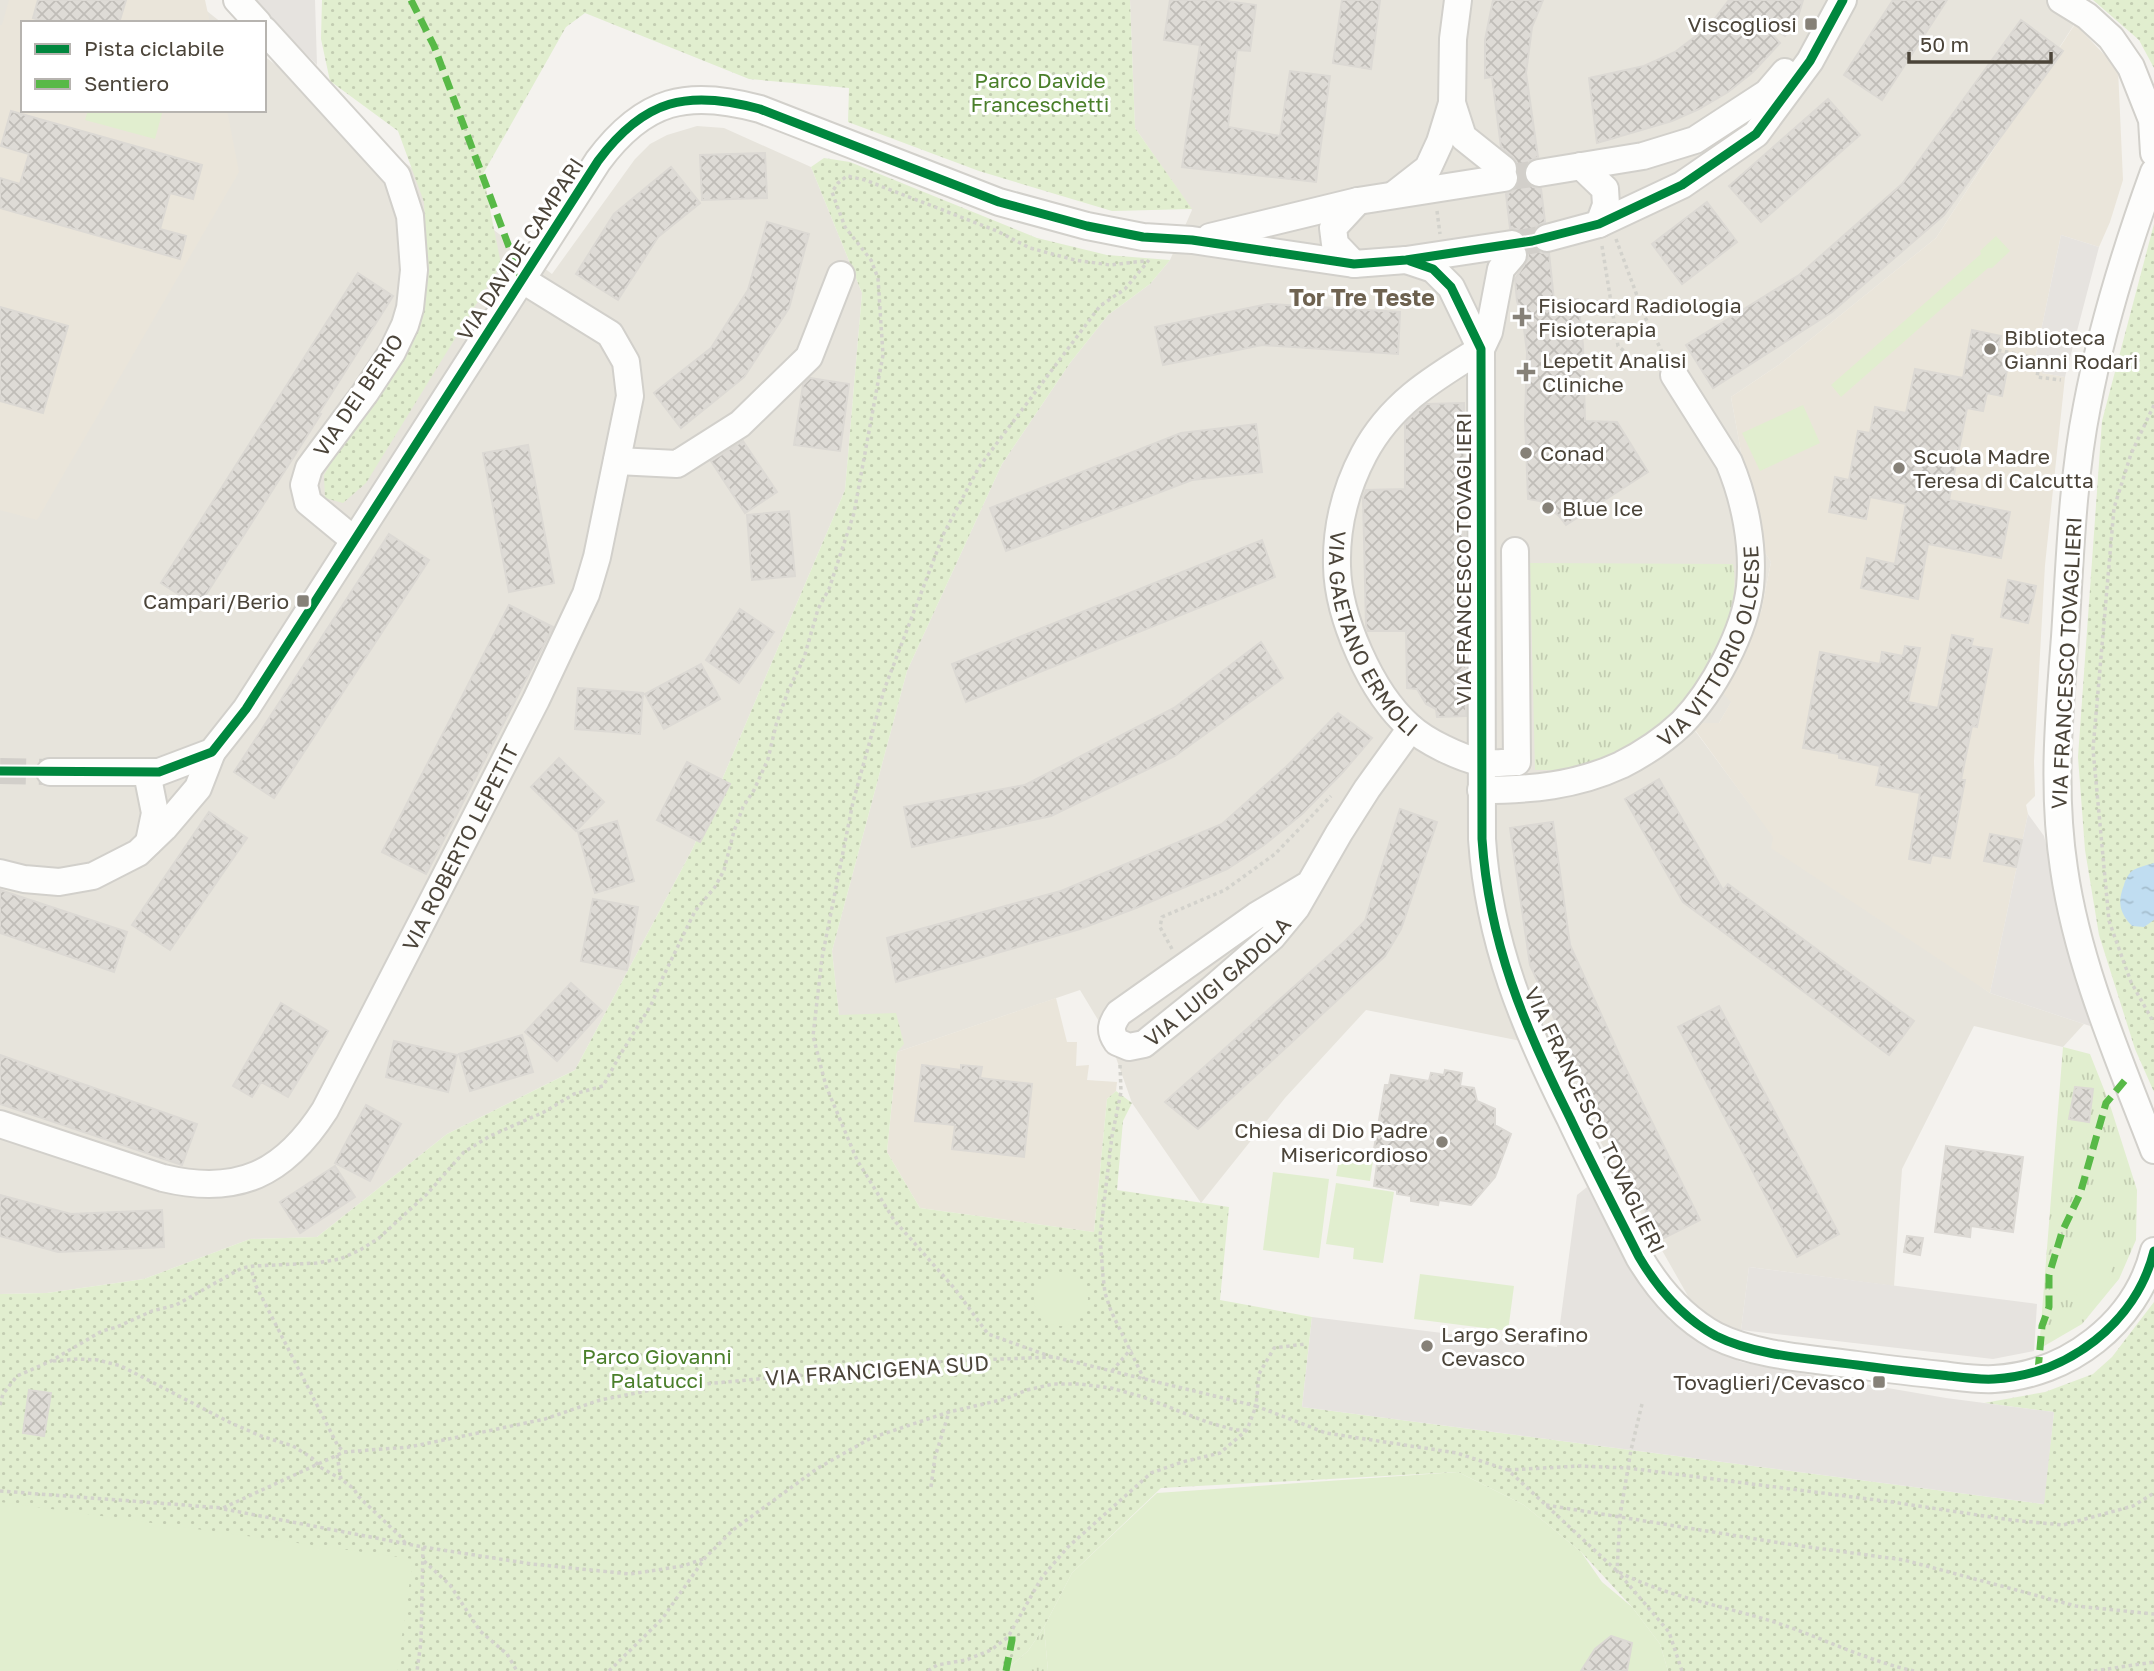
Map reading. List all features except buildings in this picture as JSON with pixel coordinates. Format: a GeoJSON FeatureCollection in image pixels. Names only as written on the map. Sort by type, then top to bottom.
{"type":"FeatureCollection","features":[{"type":"Feature","properties":{"kind":"street"},"geometry":{"type":"LineString","coordinates":[[237,0],[256,21]]}},
{"type":"Feature","properties":{"kind":"street"},"geometry":{"type":"LineString","coordinates":[[1392,196],[1428,168],[1440,142],[1452,103],[1453,39],[1458,0]]}},
{"type":"Feature","properties":{"kind":"street"},"geometry":{"type":"LineString","coordinates":[[2061,0],[2087,16],[2111,38],[2130,66],[2152,121],[2154,153]]}},
{"type":"Feature","properties":{"kind":"street"},"geometry":{"type":"LineString","coordinates":[[1539,173],[1643,156],[1695,140],[1767,93],[1837,9]]}},
{"type":"Feature","properties":{"kind":"street"},"geometry":{"type":"LineString","coordinates":[[1547,238],[1604,221],[1682,185],[1756,134],[1810,61],[1837,9]]}},
{"type":"Feature","properties":{"kind":"street","name":"VIA DEI BERIO"},"geometry":{"type":"LineString","coordinates":[[266,32],[397,176],[410,216],[414,270],[410,309],[405,325],[385,362],[309,468],[303,485],[308,502],[354,540]]}},
{"type":"Feature","properties":{"kind":"street","name":"VIA DAVIDE CAMPARI"},"geometry":{"type":"LineString","coordinates":[[0,873],[59,883],[93,876],[138,853],[164,828],[198,788],[212,752],[246,709],[521,279],[612,142],[626,128],[659,107],[680,100],[702,98],[741,103],[999,202],[1087,226],[1143,237],[1181,240]]}},
{"type":"Feature","properties":{"kind":"street"},"geometry":{"type":"LineString","coordinates":[[1181,240],[1237,231],[1357,201],[1434,189],[1504,173],[1463,137],[1452,103]]}},
{"type":"Feature","properties":{"kind":"street"},"geometry":{"type":"LineString","coordinates":[[1581,166],[1605,189],[1604,221]]}},
{"type":"Feature","properties":{"kind":"street","name":"VIA FRANCESCO TOVAGLIERI"},"geometry":{"type":"LineString","coordinates":[[2154,172],[2106,316],[2086,408],[2073,513],[2057,740],[2057,811],[2074,921],[2096,993],[2154,1150]]}},
{"type":"Feature","properties":{"kind":"street"},"geometry":{"type":"LineString","coordinates":[[1354,264],[1335,244],[1333,228],[1357,201]]}},
{"type":"Feature","properties":{"kind":"street"},"geometry":{"type":"LineString","coordinates":[[1181,240],[1354,264],[1443,254],[1512,250],[1501,269],[1489,332],[1481,349]]}},
{"type":"Feature","properties":{"kind":"street"},"geometry":{"type":"LineString","coordinates":[[1406,260],[1433,269],[1451,287],[1481,349]]}},
{"type":"Feature","properties":{"kind":"street"},"geometry":{"type":"LineString","coordinates":[[617,461],[677,464],[740,424],[809,357],[841,275]]}},
{"type":"Feature","properties":{"kind":"street","name":"VIA ROBERTO LEPETIT"},"geometry":{"type":"LineString","coordinates":[[0,1124],[163,1178],[186,1184],[208,1185],[229,1183],[268,1169],[285,1159],[301,1145],[325,1110],[536,700],[586,594],[597,557],[630,396],[626,362],[610,334],[521,279]]}},
{"type":"Feature","properties":{"kind":"street","name":"VIA FRANCESCO TOVAGLIERI"},"geometry":{"type":"LineString","coordinates":[[1481,349],[1481,790],[1484,862],[1490,904],[1501,956],[1521,1012],[1552,1081],[1643,1264],[1664,1294],[1698,1325],[1731,1342],[1797,1357],[1973,1379],[1995,1379],[2018,1376],[2053,1365],[2098,1339],[2129,1306],[2145,1278],[2154,1251]]}},
{"type":"Feature","properties":{"kind":"street","name":"VIA GAETANO ERMOLI"},"geometry":{"type":"LineString","coordinates":[[1481,349],[1406,399],[1371,441],[1357,468],[1342,515],[1337,567],[1348,625],[1362,659],[1396,712],[1411,728],[1440,746],[1481,763]]}},
{"type":"Feature","properties":{"kind":"street","name":"VIA VITTORIO OLCESE"},"geometry":{"type":"LineString","coordinates":[[1481,790],[1528,789],[1576,782],[1620,765],[1642,753],[1664,738],[1696,706],[1730,649],[1749,590],[1750,555],[1745,513],[1730,462],[1674,375]]}},
{"type":"Feature","properties":{"kind":"street"},"geometry":{"type":"LineString","coordinates":[[1481,763],[1517,762],[1515,551]]}},
{"type":"Feature","properties":{"kind":"street","name":"VIA LUIGI GADOLA"},"geometry":{"type":"LineString","coordinates":[[1308,885],[1256,916],[1119,1013],[1112,1022],[1114,1037],[1123,1046],[1137,1047],[1144,1044],[1272,937],[1296,908],[1367,789],[1411,728]]}},
{"type":"Feature","properties":{"kind":"street"},"geometry":{"type":"LineString","coordinates":[[50,772],[159,772],[212,752]]}},
{"type":"Feature","properties":{"kind":"street"},"geometry":{"type":"LineString","coordinates":[[147,773],[155,813],[149,842]]}},
{"type":"Feature","properties":{"kind":"path"},"geometry":{"type":"LineString","coordinates":[[0,1405],[3,1394],[17,1376],[51,1361],[102,1331],[152,1311],[176,1305],[242,1268],[317,1263],[340,1259],[360,1250],[379,1238],[427,1194],[464,1152],[574,1094],[603,1086],[651,1005],[695,911],[715,887],[724,870],[733,831],[768,758],[776,725],[804,658],[818,609],[830,589],[854,513],[883,355],[878,278],[871,260],[845,227],[832,192],[838,183],[847,176],[865,180],[997,232],[1030,248],[1075,260],[1110,265],[1149,260]]}},
{"type":"Feature","properties":{"kind":"path"},"geometry":{"type":"LineString","coordinates":[[1434,189],[1443,254]]}},
{"type":"Feature","properties":{"kind":"path"},"geometry":{"type":"LineString","coordinates":[[1604,221],[1618,346],[1643,367],[1674,375]]}},
{"type":"Feature","properties":{"kind":"path"},"geometry":{"type":"LineString","coordinates":[[1604,221],[1644,317],[1674,375]]}},
{"type":"Feature","properties":{"kind":"path"},"geometry":{"type":"LineString","coordinates":[[1054,1357],[988,1335],[954,1289],[894,1220],[857,1160],[826,1086],[813,1036],[822,958],[853,802],[884,690],[944,533],[979,467],[1100,306],[1125,289],[1149,260],[1181,240]]}},
{"type":"Feature","properties":{"kind":"path"},"geometry":{"type":"LineString","coordinates":[[1998,350],[2040,359],[2037,377],[2061,380]]}},
{"type":"Feature","properties":{"kind":"path"},"geometry":{"type":"LineString","coordinates":[[2154,405],[2131,454],[2114,508],[2093,749],[2109,921],[2131,982],[2154,1023]]}},
{"type":"Feature","properties":{"kind":"path"},"geometry":{"type":"LineString","coordinates":[[1182,968],[1160,927],[1162,917],[1225,890],[1245,876],[1275,854],[1331,796]]}},
{"type":"Feature","properties":{"kind":"path"},"geometry":{"type":"LineString","coordinates":[[1123,1046],[1119,1070],[1121,1092],[1112,1136],[1100,1236],[1105,1293],[1145,1381]]}},
{"type":"Feature","properties":{"kind":"path"},"geometry":{"type":"LineString","coordinates":[[251,1272],[338,1446],[344,1452]]}},
{"type":"Feature","properties":{"kind":"path"},"geometry":{"type":"LineString","coordinates":[[928,1671],[937,1665],[966,1660],[991,1650],[1008,1637],[1042,1577],[1068,1547],[1151,1474],[1182,1462],[1220,1453],[1247,1430],[1256,1406],[1259,1374],[1273,1348],[1305,1344]]}},
{"type":"Feature","properties":{"kind":"path"},"geometry":{"type":"LineString","coordinates":[[1112,1371],[1131,1349]]}},
{"type":"Feature","properties":{"kind":"path"},"geometry":{"type":"LineString","coordinates":[[51,1361],[98,1360],[121,1366],[231,1423],[293,1446],[354,1489],[405,1543]]}},
{"type":"Feature","properties":{"kind":"path"},"geometry":{"type":"LineString","coordinates":[[609,1671],[662,1619],[705,1558],[733,1530],[818,1468],[871,1438],[949,1412],[1053,1384],[1111,1388],[1143,1397],[1207,1422],[1235,1430],[1247,1430]]}},
{"type":"Feature","properties":{"kind":"path"},"geometry":{"type":"LineString","coordinates":[[1617,1571],[1620,1516],[1642,1404]]}},
{"type":"Feature","properties":{"kind":"path"},"geometry":{"type":"LineString","coordinates":[[931,1488],[935,1457],[949,1412]]}},
{"type":"Feature","properties":{"kind":"path"},"geometry":{"type":"LineString","coordinates":[[337,1455],[341,1479]]}},
{"type":"Feature","properties":{"kind":"path"},"geometry":{"type":"LineString","coordinates":[[1508,1471],[1579,1466],[1628,1468],[2063,1525],[2133,1506],[2154,1493]]}},
{"type":"Feature","properties":{"kind":"path"},"geometry":{"type":"LineString","coordinates":[[1508,1471],[1617,1571],[1669,1632],[1682,1671]]}},
{"type":"Feature","properties":{"kind":"path"},"geometry":{"type":"LineString","coordinates":[[1544,1505],[1904,1560],[2076,1606],[2154,1614]]}},
{"type":"Feature","properties":{"kind":"path"},"geometry":{"type":"LineString","coordinates":[[223,1508],[423,1547],[532,1564],[630,1574],[683,1566],[705,1558]]}},
{"type":"Feature","properties":{"kind":"path"},"geometry":{"type":"LineString","coordinates":[[417,1671],[421,1642],[423,1547]]}},
{"type":"Feature","properties":{"kind":"path"},"geometry":{"type":"LineString","coordinates":[[424,1561],[450,1585],[480,1631],[507,1654],[517,1671]]}},
{"type":"Feature","properties":{"kind":"path"},"geometry":{"type":"LineString","coordinates":[[1617,1571],[1639,1582],[1773,1622],[1894,1667],[1914,1671]]}},
{"type":"Feature","properties":{"kind":"path"},"geometry":{"type":"LineString","coordinates":[[2094,1671],[2154,1662]]}},
{"type":"Feature","properties":{"kind":"shaded area"},"geometry":{"type":"Polygon","coordinates":[[[0,0],[193,0],[219,21],[21,21],[21,112],[266,112],[266,58],[552,274],[635,159],[650,144],[667,135],[697,126],[724,128],[811,167],[862,293],[845,490],[693,848],[575,1070],[447,1134],[317,1237],[250,1239],[144,1279],[47,1293],[0,1294],[0,0]]]}},
{"type":"Feature","properties":{"kind":"shaded area"},"geometry":{"type":"Polygon","coordinates":[[[9,0],[205,0],[210,21],[21,21],[21,112],[227,112],[239,172],[37,520],[0,510],[2,25],[9,0]]]}},
{"type":"Feature","properties":{"kind":"shaded area"},"geometry":{"type":"Polygon","coordinates":[[[251,0],[315,0],[317,65],[251,0]]]}},
{"type":"Feature","properties":{"kind":"shaded area"},"geometry":{"type":"Polygon","coordinates":[[[1130,0],[2090,0],[1936,238],[1780,364],[1731,397],[1757,540],[1771,562],[1761,612],[1745,628],[1732,701],[1719,723],[1690,724],[1774,837],[1990,993],[2084,1024],[2063,1047],[1974,1026],[1902,1169],[1894,1286],[1749,1267],[1741,1330],[1701,1319],[1546,1046],[1366,1010],[1285,1098],[1201,1203],[1132,1103],[1109,1038],[1080,990],[897,1052],[839,1015],[832,951],[907,671],[1002,464],[1070,363],[1108,315],[1150,284],[1170,260],[1192,210],[1135,128],[1130,0]]]}},
{"type":"Feature","properties":{"kind":"shaded area","name":"Scuola Madre Teresa di Calcutta"},"geometry":{"type":"Polygon","coordinates":[[[2075,24],[2118,69],[2123,180],[2099,247],[2061,235],[2036,355],[2044,358],[2042,373],[2065,377],[2045,565],[2034,761],[2035,796],[2026,805],[2028,814],[1990,993],[1771,848],[1773,837],[1690,723],[1719,723],[1731,702],[1718,688],[1745,628],[1761,612],[1771,562],[1757,540],[1731,397],[1780,364],[1936,238],[2075,24]]]}},
{"type":"Feature","properties":{"kind":"shaded area"},"geometry":{"type":"Polygon","coordinates":[[[2061,235],[2099,247],[2065,377],[2042,373],[2044,358],[2036,355],[2061,235]]]}},
{"type":"Feature","properties":{"kind":"shaded area"},"geometry":{"type":"Polygon","coordinates":[[[2028,814],[2044,836],[2090,1026],[1990,993],[2028,814]]]}},
{"type":"Feature","properties":{"kind":"shaded area"},"geometry":{"type":"Polygon","coordinates":[[[1056,998],[1067,1042],[1077,1042],[1076,1066],[1089,1065],[1087,1080],[1117,1082],[1116,1091],[1107,1099],[1094,1232],[920,1208],[887,1152],[897,1052],[1056,998]]]}},
{"type":"Feature","properties":{"kind":"shaded area","name":"Largo Serafino Cevasco"},"geometry":{"type":"Polygon","coordinates":[[[1587,1187],[1632,1273],[1670,1321],[1709,1348],[1741,1362],[1776,1369],[1946,1398],[2054,1412],[2044,1504],[1302,1407],[1312,1317],[1557,1347],[1577,1195],[1587,1187]]]}},
{"type":"Feature","properties":{"kind":"shaded area"},"geometry":{"type":"Polygon","coordinates":[[[1749,1267],[2037,1304],[2034,1351],[1993,1359],[1741,1330],[1749,1267]]]}},
{"type":"Feature","properties":{"kind":"green space","name":"Parco Davide Franceschetti"},"geometry":{"type":"Polygon","coordinates":[[[322,0],[1130,0],[1135,128],[1192,209],[1112,211],[979,171],[848,122],[849,88],[749,79],[585,13],[566,27],[483,174],[501,264],[366,483],[343,503],[325,498],[324,475],[349,431],[427,265],[424,202],[398,131],[330,81],[321,39],[322,0]]]}},
{"type":"Feature","properties":{"kind":"green space"},"geometry":{"type":"Polygon","coordinates":[[[2093,0],[2154,0],[2154,68],[2139,40],[2093,0]]]}},
{"type":"Feature","properties":{"kind":"green space"},"geometry":{"type":"Polygon","coordinates":[[[87,112],[162,112],[155,139],[85,120],[87,112]]]}},
{"type":"Feature","properties":{"kind":"green space","name":"Parco Giovanni Palatucci"},"geometry":{"type":"Polygon","coordinates":[[[824,158],[850,162],[1037,238],[1107,255],[1170,260],[1150,284],[1108,315],[1070,363],[1002,464],[907,671],[832,951],[839,1015],[896,1013],[904,1044],[897,1052],[887,1152],[920,1208],[1094,1232],[1107,1099],[1116,1091],[1132,1103],[1123,1121],[1117,1190],[1229,1207],[1220,1300],[1312,1317],[1302,1407],[2043,1504],[2054,1412],[1984,1403],[2045,1392],[2093,1374],[2112,1357],[2154,1302],[2154,1671],[1668,1671],[1660,1644],[1632,1607],[1581,1552],[1524,1505],[1458,1472],[1161,1488],[1072,1573],[1044,1627],[1028,1651],[1006,1670],[1001,1671],[0,1671],[0,1294],[47,1293],[144,1279],[250,1239],[317,1237],[447,1134],[575,1070],[693,848],[845,490],[862,293],[811,167],[824,158]]]}},
{"type":"Feature","properties":{"kind":"green space"},"geometry":{"type":"Polygon","coordinates":[[[2154,224],[2154,1092],[2135,1049],[2099,935],[2085,850],[2078,757],[2102,421],[2154,224]]]}},
{"type":"Feature","properties":{"kind":"green space"},"geometry":{"type":"Polygon","coordinates":[[[1996,236],[2010,251],[1841,397],[1831,385],[1981,254],[1980,251],[1996,236]]]}},
{"type":"Feature","properties":{"kind":"green space"},"geometry":{"type":"Polygon","coordinates":[[[1803,405],[1820,443],[1760,471],[1742,433],[1803,405]]]}},
{"type":"Feature","properties":{"kind":"green space"},"geometry":{"type":"Polygon","coordinates":[[[1530,563],[1733,564],[1735,580],[1730,616],[1717,653],[1699,684],[1667,719],[1640,739],[1612,756],[1577,769],[1535,770],[1530,563]]]}},
{"type":"Feature","properties":{"kind":"green space"},"geometry":{"type":"Polygon","coordinates":[[[2063,1047],[2090,1054],[2109,1102],[2137,1190],[2136,1240],[2119,1279],[2082,1324],[2039,1349],[2063,1047]]]}},
{"type":"Feature","properties":{"kind":"green space"},"geometry":{"type":"Polygon","coordinates":[[[1341,1149],[1374,1154],[1370,1181],[1336,1176],[1341,1149]]]}},
{"type":"Feature","properties":{"kind":"green space"},"geometry":{"type":"Polygon","coordinates":[[[1273,1172],[1329,1179],[1319,1258],[1263,1250],[1273,1172]]]}},
{"type":"Feature","properties":{"kind":"green space"},"geometry":{"type":"Polygon","coordinates":[[[1336,1183],[1394,1192],[1383,1263],[1353,1259],[1354,1248],[1326,1244],[1336,1183]]]}},
{"type":"Feature","properties":{"kind":"green space"},"geometry":{"type":"Polygon","coordinates":[[[2084,1242],[2103,1250],[2111,1269],[2103,1288],[2084,1296],[2065,1288],[2057,1269],[2065,1250],[2084,1242]]]}},
{"type":"Feature","properties":{"kind":"green space"},"geometry":{"type":"Polygon","coordinates":[[[1061,1272],[1080,1280],[1088,1299],[1080,1318],[1061,1326],[1042,1318],[1034,1299],[1042,1280],[1061,1272]]]}},
{"type":"Feature","properties":{"kind":"green space"},"geometry":{"type":"Polygon","coordinates":[[[1420,1274],[1514,1286],[1508,1331],[1414,1319],[1420,1274]]]}},
{"type":"Feature","properties":{"kind":"green space"},"geometry":{"type":"Polygon","coordinates":[[[1458,1472],[1524,1505],[1581,1552],[1602,1582],[1632,1607],[1660,1644],[1668,1671],[1048,1671],[1044,1627],[1072,1573],[1157,1493],[1458,1472]]]}},
{"type":"Feature","properties":{"kind":"green space"},"geometry":{"type":"Polygon","coordinates":[[[0,1502],[413,1559],[397,1671],[0,1671],[0,1502]]]}},
{"type":"Feature","properties":{"kind":"green space"},"geometry":{"type":"Polygon","coordinates":[[[1044,1627],[1048,1671],[1001,1671],[1006,1670],[1028,1651],[1044,1627]]]}},
{"type":"Feature","properties":{"kind":"water"},"geometry":{"type":"Polygon","coordinates":[[[2154,863],[2154,920],[2144,927],[2132,926],[2121,907],[2124,883],[2132,871],[2154,863]]]}},
{"type":"Feature","properties":{"kind":"tunnel"},"geometry":{"type":"LineString","coordinates":[[1504,178],[1539,173]]}},
{"type":"Feature","properties":{"kind":"tunnel"},"geometry":{"type":"LineString","coordinates":[[1512,244],[1547,238]]}},
{"type":"Feature","properties":{"kind":"tunnel"},"geometry":{"type":"LineString","coordinates":[[0,771],[50,772]]}},
{"type":"Feature","properties":{"kind":"marked path"},"geometry":{"type":"LineString","coordinates":[[411,0],[434,46],[521,279]]}},
{"type":"Feature","properties":{"kind":"marked path"},"geometry":{"type":"LineString","coordinates":[[2038,1371],[2042,1326],[2049,1307],[2049,1275],[2062,1232],[2080,1194],[2106,1103],[2127,1078]]}},
{"type":"Feature","properties":{"kind":"marked path"},"geometry":{"type":"LineString","coordinates":[[1006,1671],[1012,1632]]}},
{"type":"Feature","properties":{"kind":"cycle path"},"geometry":{"type":"LineString","coordinates":[[0,771],[159,772],[212,752],[246,709],[598,161],[633,124],[650,112],[669,104],[711,100],[760,109],[999,202],[1087,226],[1143,237],[1192,240],[1354,264],[1406,260],[1532,241],[1599,224],[1682,185],[1756,134],[1810,61],[1843,0]]}},
{"type":"Feature","properties":{"kind":"cycle path"},"geometry":{"type":"LineString","coordinates":[[1410,261],[1433,269],[1451,287],[1481,349],[1482,839],[1492,914],[1511,983],[1538,1050],[1639,1257],[1654,1280],[1682,1312],[1704,1329],[1749,1348],[1785,1356],[1878,1368],[1994,1379],[2048,1367],[2072,1356],[2095,1340],[2115,1322],[2132,1301],[2145,1277],[2154,1251]]}},
{"type":"Feature","properties":{"kind":"place","name":"Viscogliosi"},"geometry":{"type":"Point","coordinates":[1811,24]}},
{"type":"Feature","properties":{"kind":"place","name":"Fisiocard Radiologia Fisioterapia"},"geometry":{"type":"Point","coordinates":[1522,317]}},
{"type":"Feature","properties":{"kind":"place","name":"Biblioteca Gianni Rodari"},"geometry":{"type":"Point","coordinates":[1990,349]}},
{"type":"Feature","properties":{"kind":"place","name":"Lepetit Analisi Cliniche"},"geometry":{"type":"Point","coordinates":[1526,372]}},
{"type":"Feature","properties":{"kind":"place","name":"Conad"},"geometry":{"type":"Point","coordinates":[1526,453]}},
{"type":"Feature","properties":{"kind":"place","name":"Scuola Madre Teresa di Calcutta"},"geometry":{"type":"Point","coordinates":[1899,468]}},
{"type":"Feature","properties":{"kind":"place","name":"Blue Ice"},"geometry":{"type":"Point","coordinates":[1548,508]}},
{"type":"Feature","properties":{"kind":"place","name":"Campari/Berio"},"geometry":{"type":"Point","coordinates":[303,601]}},
{"type":"Feature","properties":{"kind":"place","name":"Chiesa di Dio Padre Misericordioso"},"geometry":{"type":"Point","coordinates":[1442,1142]}},
{"type":"Feature","properties":{"kind":"place","name":"Largo Serafino Cevasco"},"geometry":{"type":"Point","coordinates":[1427,1346]}},
{"type":"Feature","properties":{"kind":"place","name":"Tovaglieri/Cevasco"},"geometry":{"type":"Point","coordinates":[1879,1382]}},
{"type":"Feature","properties":{"kind":"district","name":"Tor Tre Teste"},"geometry":{"type":"Point","coordinates":[1362,297]}}]}
